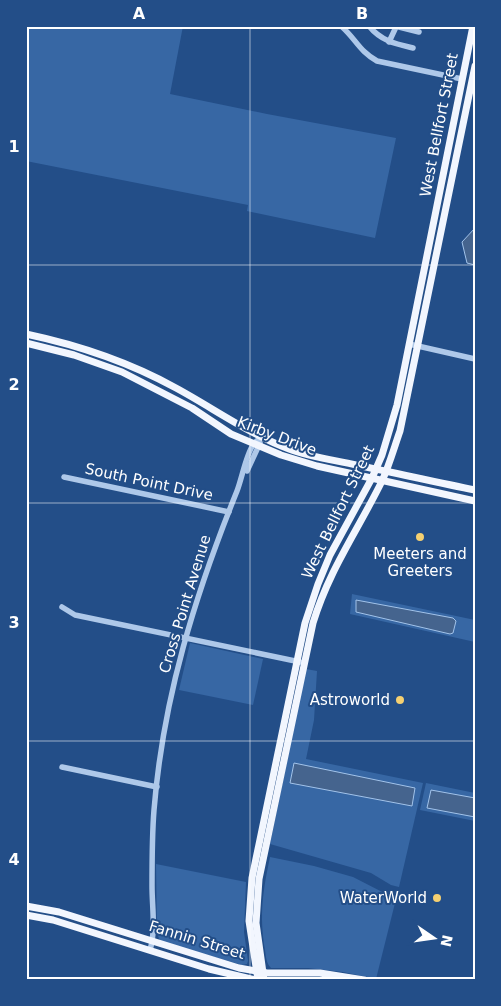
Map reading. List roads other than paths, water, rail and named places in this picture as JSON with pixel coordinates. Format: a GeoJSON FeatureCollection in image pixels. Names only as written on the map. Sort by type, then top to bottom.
{"type":"FeatureCollection","features":[{"type":"Feature","properties":{"kind":"main road","name":"West Bellfort Street"},"geometry":{"type":"LineString","coordinates":[[257,980],[261,974],[256,924],[260,879],[312,602],[330,555],[372,478],[387,443],[397,405],[473,26]]}},
{"type":"Feature","properties":{"kind":"main road"},"geometry":{"type":"LineString","coordinates":[[469,47],[471,53],[468,74],[473,82]]}},
{"type":"Feature","properties":{"kind":"main road","name":"West Bellfort Street"},"geometry":{"type":"LineString","coordinates":[[301,662],[318,605],[339,559],[382,481],[400,431],[475,66]]}},
{"type":"Feature","properties":{"kind":"main road"},"geometry":{"type":"LineString","coordinates":[[462,79],[468,86],[464,103],[467,106]]}},
{"type":"Feature","properties":{"kind":"main road"},"geometry":{"type":"LineString","coordinates":[[444,170],[453,172]]}},
{"type":"Feature","properties":{"kind":"main road"},"geometry":{"type":"LineString","coordinates":[[433,226],[442,228]]}},
{"type":"Feature","properties":{"kind":"main road"},"geometry":{"type":"LineString","coordinates":[[422,280],[431,282]]}},
{"type":"Feature","properties":{"kind":"main road","name":"Kirby Drive"},"geometry":{"type":"LineString","coordinates":[[26,334],[93,351],[140,370],[290,450],[475,490]]}},
{"type":"Feature","properties":{"kind":"main road","name":"Kirby Drive"},"geometry":{"type":"LineString","coordinates":[[26,343],[90,360],[136,379],[192,408],[231,434],[256,446],[308,464],[475,501]]}},
{"type":"Feature","properties":{"kind":"main road"},"geometry":{"type":"LineString","coordinates":[[90,360],[93,351]]}},
{"type":"Feature","properties":{"kind":"main road"},"geometry":{"type":"LineString","coordinates":[[136,379],[140,370]]}},
{"type":"Feature","properties":{"kind":"main road"},"geometry":{"type":"LineString","coordinates":[[192,408],[197,400]]}},
{"type":"Feature","properties":{"kind":"main road"},"geometry":{"type":"LineString","coordinates":[[397,405],[406,408]]}},
{"type":"Feature","properties":{"kind":"main road"},"geometry":{"type":"LineString","coordinates":[[357,475],[364,481],[364,493]]}},
{"type":"Feature","properties":{"kind":"main road"},"geometry":{"type":"LineString","coordinates":[[330,555],[339,559]]}},
{"type":"Feature","properties":{"kind":"main road","name":"Fannin Street"},"geometry":{"type":"LineString","coordinates":[[26,906],[47,909],[261,974],[320,973],[364,980]]}},
{"type":"Feature","properties":{"kind":"main road"},"geometry":{"type":"LineString","coordinates":[[45,918],[47,909]]}},
{"type":"Feature","properties":{"kind":"main road","name":"Fannin Street"},"geometry":{"type":"LineString","coordinates":[[26,915],[45,918],[209,969],[257,980]]}},
{"type":"Feature","properties":{"kind":"main road"},"geometry":{"type":"LineString","coordinates":[[90,932],[93,923]]}},
{"type":"Feature","properties":{"kind":"street"},"geometry":{"type":"LineString","coordinates":[[342,26],[367,56],[378,61],[462,79]]}},
{"type":"Feature","properties":{"kind":"street"},"geometry":{"type":"LineString","coordinates":[[369,26],[389,42],[413,48]]}},
{"type":"Feature","properties":{"kind":"street"},"geometry":{"type":"LineString","coordinates":[[389,42],[395,27],[419,32]]}},
{"type":"Feature","properties":{"kind":"street"},"geometry":{"type":"LineString","coordinates":[[409,344],[475,359]]}},
{"type":"Feature","properties":{"kind":"street","name":"Cross Point Avenue"},"geometry":{"type":"LineString","coordinates":[[150,950],[152,941],[152,871],[157,787],[166,720],[185,638],[206,571],[261,436]]}},
{"type":"Feature","properties":{"kind":"street","name":"South Point Drive"},"geometry":{"type":"LineString","coordinates":[[64,477],[229,512]]}},
{"type":"Feature","properties":{"kind":"street"},"geometry":{"type":"LineString","coordinates":[[62,607],[75,615],[301,662]]}},
{"type":"Feature","properties":{"kind":"street"},"geometry":{"type":"LineString","coordinates":[[62,767],[157,787]]}},
{"type":"Feature","properties":{"kind":"place","name":"Meeters and Greeters"},"geometry":{"type":"Point","coordinates":[420,537]}},
{"type":"Feature","properties":{"kind":"place","name":"Astroworld"},"geometry":{"type":"Point","coordinates":[400,700]}},
{"type":"Feature","properties":{"kind":"place","name":"WaterWorld"},"geometry":{"type":"Point","coordinates":[437,898]}}]}
